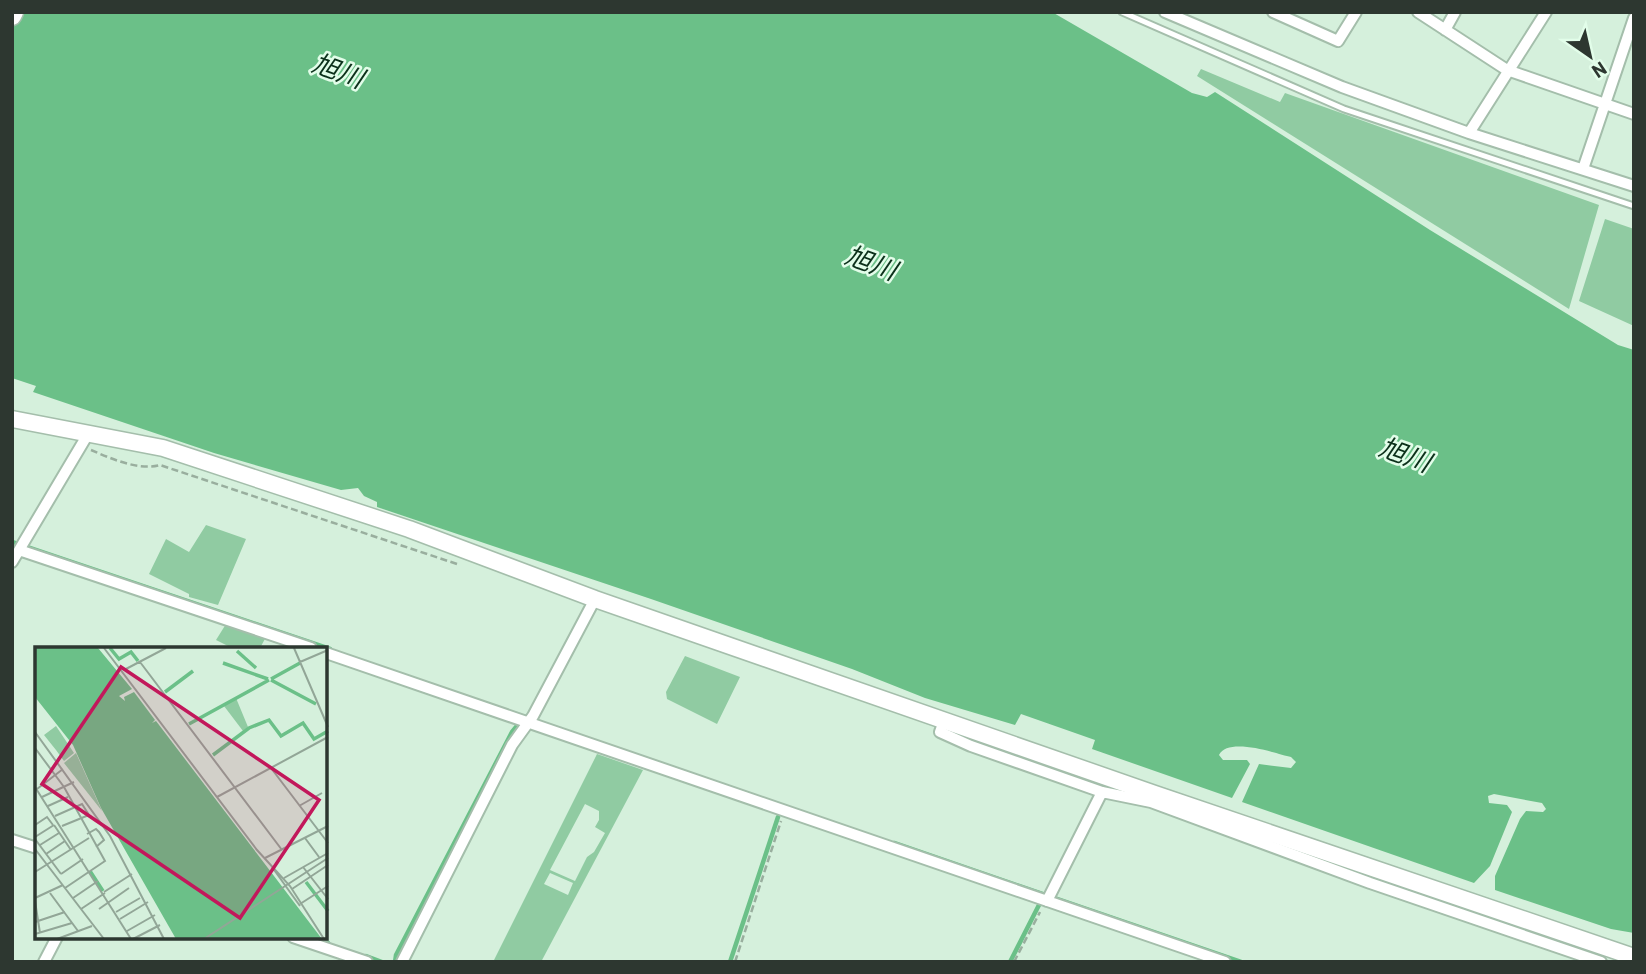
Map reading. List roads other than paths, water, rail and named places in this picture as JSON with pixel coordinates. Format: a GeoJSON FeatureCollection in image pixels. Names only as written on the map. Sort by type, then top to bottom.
{"type":"FeatureCollection","features":[{"type":"Feature","properties":{"kind":"street"},"geometry":{"type":"LineString","coordinates":[[1165,12],[1342,87],[1469,133],[1634,186]]}},
{"type":"Feature","properties":{"kind":"street"},"geometry":{"type":"LineString","coordinates":[[1273,12],[1338,41],[1356,12]]}},
{"type":"Feature","properties":{"kind":"street"},"geometry":{"type":"LineString","coordinates":[[1418,12],[1507,70],[1634,114]]}},
{"type":"Feature","properties":{"kind":"street"},"geometry":{"type":"LineString","coordinates":[[1445,30],[1455,12]]}},
{"type":"Feature","properties":{"kind":"street"},"geometry":{"type":"LineString","coordinates":[[1469,133],[1546,12]]}},
{"type":"Feature","properties":{"kind":"street"},"geometry":{"type":"LineString","coordinates":[[1583,169],[1634,18]]}},
{"type":"Feature","properties":{"kind":"street"},"geometry":{"type":"LineString","coordinates":[[16,417],[84,440],[137,441],[163,447],[409,529],[595,599],[944,721],[1153,798],[1370,883],[1601,962]]}},
{"type":"Feature","properties":{"kind":"street"},"geometry":{"type":"LineString","coordinates":[[12,562],[84,440]]}},
{"type":"Feature","properties":{"kind":"street"},"geometry":{"type":"LineString","coordinates":[[21,546],[305,647]]}},
{"type":"Feature","properties":{"kind":"street"},"geometry":{"type":"LineString","coordinates":[[402,962],[512,745],[595,599]]}},
{"type":"Feature","properties":{"kind":"street"},"geometry":{"type":"LineString","coordinates":[[327,653],[784,811],[1050,897],[1225,962]]}},
{"type":"Feature","properties":{"kind":"street"},"geometry":{"type":"LineString","coordinates":[[944,721],[940,732],[971,746],[1102,792],[1153,798],[1634,957]]}},
{"type":"Feature","properties":{"kind":"street"},"geometry":{"type":"LineString","coordinates":[[1050,897],[1102,792]]}},
{"type":"Feature","properties":{"kind":"street"},"geometry":{"type":"LineString","coordinates":[[12,840],[35,847]]}},
{"type":"Feature","properties":{"kind":"street"},"geometry":{"type":"LineString","coordinates":[[44,962],[56,939]]}},
{"type":"Feature","properties":{"kind":"street"},"geometry":{"type":"LineString","coordinates":[[299,939],[367,962]]}},
{"type":"Feature","properties":{"kind":"lane"},"geometry":{"type":"LineString","coordinates":[[1122,12],[1344,108],[1634,206]]}},
{"type":"Feature","properties":{"kind":"water","name":"旭川"},"geometry":{"type":"Polygon","coordinates":[[[12,12],[1052,12],[1192,93],[1207,97],[1215,92],[1430,230],[1618,345],[1634,350],[1634,933],[1611,929],[1495,890],[1495,876],[1520,819],[1526,811],[1543,812],[1546,809],[1542,803],[1494,794],[1488,796],[1489,803],[1507,805],[1512,812],[1490,866],[1474,883],[1242,802],[1259,764],[1291,768],[1296,762],[1291,757],[1252,748],[1232,747],[1224,750],[1219,755],[1223,760],[1247,760],[1250,764],[1232,798],[1092,749],[1095,740],[1021,714],[1015,725],[925,698],[852,669],[377,507],[377,502],[364,496],[358,488],[341,490],[214,453],[33,392],[36,386],[12,378],[12,12]]]}},
{"type":"Feature","properties":{"kind":"waterway"},"geometry":{"type":"LineString","coordinates":[[12,542],[324,647]]}},
{"type":"Feature","properties":{"kind":"waterway"},"geometry":{"type":"LineString","coordinates":[[395,962],[396,955],[512,732],[521,721]]}},
{"type":"Feature","properties":{"kind":"waterway"},"geometry":{"type":"LineString","coordinates":[[730,962],[778,817]]}},
{"type":"Feature","properties":{"kind":"waterway"},"geometry":{"type":"LineString","coordinates":[[894,843],[1241,962]]}},
{"type":"Feature","properties":{"kind":"waterway"},"geometry":{"type":"LineString","coordinates":[[1010,962],[1040,903]]}},
{"type":"Feature","properties":{"kind":"waterway"},"geometry":{"type":"LineString","coordinates":[[316,939],[328,943]]}},
{"type":"Feature","properties":{"kind":"waterway"},"geometry":{"type":"LineString","coordinates":[[366,956],[382,962]]}}]}
